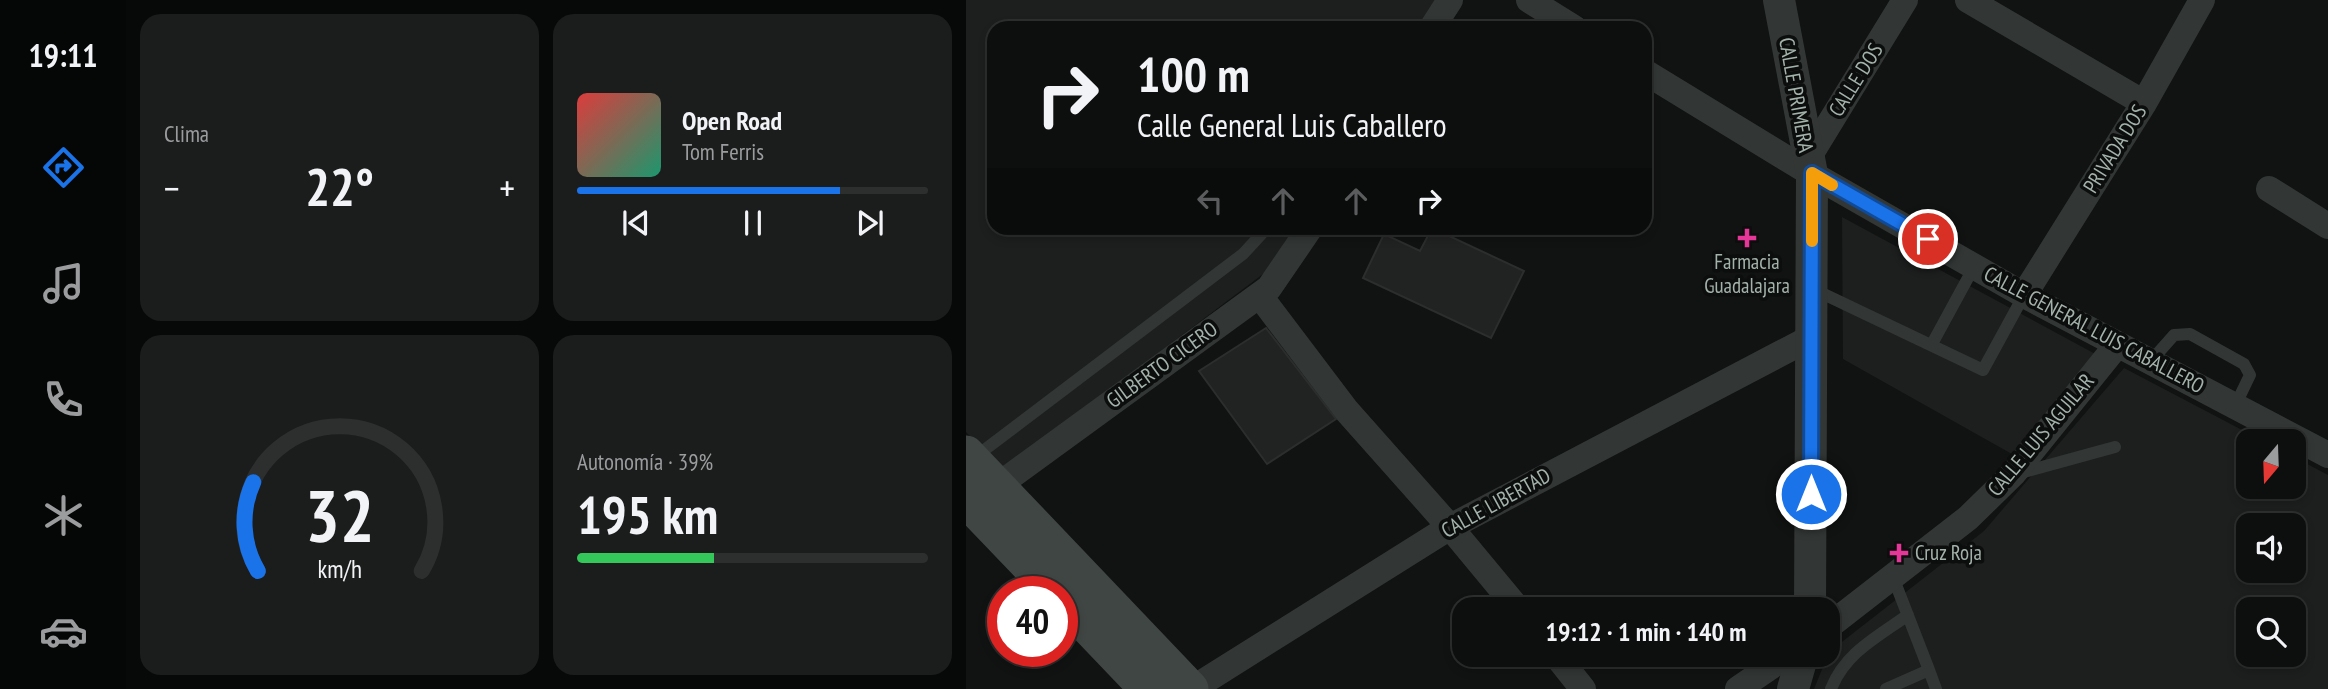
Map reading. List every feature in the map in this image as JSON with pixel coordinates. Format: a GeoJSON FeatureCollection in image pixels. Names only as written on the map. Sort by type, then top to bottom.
{"type":"FeatureCollection","features":[{"type":"Feature","properties":{"kind":"main road"},"geometry":{"type":"LineString","coordinates":[[968,459],[975,500],[1041,576]]}},
{"type":"Feature","properties":{"kind":"main road"},"geometry":{"type":"LineString","coordinates":[[975,500],[1191,689]]}},
{"type":"Feature","properties":{"kind":"main road"},"geometry":{"type":"LineString","coordinates":[[1078,616],[1148,689]]}},
{"type":"Feature","properties":{"kind":"street"},"geometry":{"type":"LineString","coordinates":[[1436,21],[1450,0]]}},
{"type":"Feature","properties":{"kind":"street"},"geometry":{"type":"LineString","coordinates":[[1529,0],[1563,21]]}},
{"type":"Feature","properties":{"kind":"street","name":"CALLE PRIMERA"},"geometry":{"type":"LineString","coordinates":[[1779,0],[1810,167],[1810,597]]}},
{"type":"Feature","properties":{"kind":"street","name":"CALLE DOS"},"geometry":{"type":"LineString","coordinates":[[1810,167],[1905,0]]}},
{"type":"Feature","properties":{"kind":"street"},"geometry":{"type":"LineString","coordinates":[[1968,0],[2144,103]]}},
{"type":"Feature","properties":{"kind":"street","name":"PRIVADA DOS"},"geometry":{"type":"LineString","coordinates":[[2024,295],[2144,103],[2202,0]]}},
{"type":"Feature","properties":{"kind":"street","name":"CALLE GENERAL LUIS CABALLERO"},"geometry":{"type":"LineString","coordinates":[[1652,76],[2024,295],[2328,455]]}},
{"type":"Feature","properties":{"kind":"street"},"geometry":{"type":"LineString","coordinates":[[2269,189],[2328,226]]}},
{"type":"Feature","properties":{"kind":"street","name":"GILBERTO CICERO"},"geometry":{"type":"LineString","coordinates":[[975,500],[1260,296],[1284,271],[1306,235]]}},
{"type":"Feature","properties":{"kind":"street"},"geometry":{"type":"LineString","coordinates":[[1260,296],[1347,411],[1508,597]]}},
{"type":"Feature","properties":{"kind":"street","name":"CALLE LIBERTAD"},"geometry":{"type":"LineString","coordinates":[[1191,689],[1450,527],[1812,337]]}},
{"type":"Feature","properties":{"kind":"street","name":"CALLE LUIS AGUILAR"},"geometry":{"type":"LineString","coordinates":[[1840,617],[1968,518],[2013,474],[2117,345]]}},
{"type":"Feature","properties":{"kind":"street"},"geometry":{"type":"LineString","coordinates":[[1565,667],[1583,689]]}},
{"type":"Feature","properties":{"kind":"street"},"geometry":{"type":"LineString","coordinates":[[1738,689],[1770,667]]}},
{"type":"Feature","properties":{"kind":"street"},"geometry":{"type":"LineString","coordinates":[[1793,689],[1799,667]]}},
{"type":"Feature","properties":{"kind":"lane"},"geometry":{"type":"LineString","coordinates":[[968,459],[1243,254],[1261,235]]}},
{"type":"Feature","properties":{"kind":"lane"},"geometry":{"type":"LineString","coordinates":[[1932,344],[1975,265]]}},
{"type":"Feature","properties":{"kind":"lane"},"geometry":{"type":"LineString","coordinates":[[1812,288],[1983,370],[2024,295]]}},
{"type":"Feature","properties":{"kind":"lane"},"geometry":{"type":"LineString","coordinates":[[2150,362],[2174,335],[2190,334],[2244,364],[2250,375],[2235,406]]}},
{"type":"Feature","properties":{"kind":"lane"},"geometry":{"type":"LineString","coordinates":[[2013,474],[2115,447]]}},
{"type":"Feature","properties":{"kind":"lane"},"geometry":{"type":"LineString","coordinates":[[1893,576],[1936,689]]}},
{"type":"Feature","properties":{"kind":"lane"},"geometry":{"type":"LineString","coordinates":[[1831,689],[1838,670],[1849,657],[1908,615]]}},
{"type":"Feature","properties":{"kind":"lane"},"geometry":{"type":"LineString","coordinates":[[1886,689],[1929,670]]}},
{"type":"Feature","properties":{"kind":"shaded area"},"geometry":{"type":"Polygon","coordinates":[[[966,0],[1440,0],[1426,21],[987,21],[987,235],[1290,235],[1267,271],[1003,470],[966,432],[966,0]]]}},
{"type":"Feature","properties":{"kind":"shaded area"},"geometry":{"type":"Polygon","coordinates":[[[1842,217],[2099,356],[2019,458],[1843,359],[1842,217]]]}},
{"type":"Feature","properties":{"kind":"shaded area"},"geometry":{"type":"Polygon","coordinates":[[[2124,368],[2240,429],[2236,429],[2236,499],[2306,499],[2306,463],[2328,475],[2328,689],[1814,689],[1823,667],[1840,667],[1840,643],[1984,531],[2124,368]]]}},
{"type":"Feature","properties":{"kind":"building"},"geometry":{"type":"Polygon","coordinates":[[[1384,235],[1420,251],[1428,235],[1447,235],[1524,271],[1491,338],[1363,278],[1384,235]]]}},
{"type":"Feature","properties":{"kind":"building"},"geometry":{"type":"Polygon","coordinates":[[[1266,328],[1336,419],[1267,464],[1199,371],[1266,328]]]}},
{"type":"Feature","properties":{"kind":"slow traffic"},"geometry":{"type":"LineString","coordinates":[[1812,241],[1812,173],[1832,185]]}},
{"type":"Feature","properties":{"kind":"place","name":"Farmacia Guadalajara"},"geometry":{"type":"Point","coordinates":[1747,238]}},
{"type":"Feature","properties":{"kind":"place","name":"Cruz Roja"},"geometry":{"type":"Point","coordinates":[1899,553]}},
{"type":"Feature","properties":{"kind":"route"},"geometry":{"type":"LineString","coordinates":[[1811,494],[1812,173],[1928,239]]}}]}
